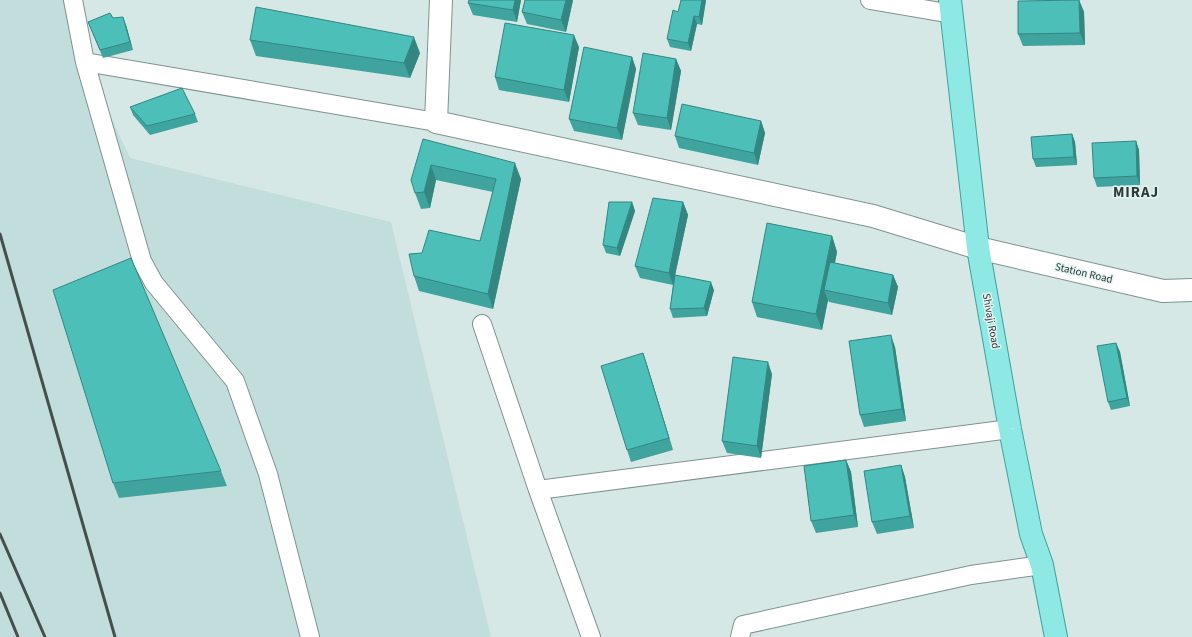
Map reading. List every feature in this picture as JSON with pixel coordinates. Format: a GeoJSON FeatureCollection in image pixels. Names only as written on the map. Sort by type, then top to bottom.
{"type":"FeatureCollection","features":[{"type":"Feature","properties":{"kind":"main road"},"geometry":{"type":"LineString","coordinates":[[436,122],[441,0]]}},
{"type":"Feature","properties":{"kind":"main road","name":"Shivaji Road"},"geometry":{"type":"LineString","coordinates":[[951,7],[978,248],[1010,429],[1031,534],[1042,565],[1056,637]]}},
{"type":"Feature","properties":{"kind":"main road","name":"Station Road"},"geometry":{"type":"LineString","coordinates":[[436,122],[873,216],[978,248],[1162,291],[1192,290]]}},
{"type":"Feature","properties":{"kind":"street"},"geometry":{"type":"LineString","coordinates":[[73,0],[85,62],[142,261],[154,283],[234,381],[268,474],[310,637]]}},
{"type":"Feature","properties":{"kind":"street"},"geometry":{"type":"LineString","coordinates":[[870,0],[951,7]]}},
{"type":"Feature","properties":{"kind":"street"},"geometry":{"type":"LineString","coordinates":[[85,62],[436,122]]}},
{"type":"Feature","properties":{"kind":"street"},"geometry":{"type":"LineString","coordinates":[[482,324],[538,490],[591,637]]}},
{"type":"Feature","properties":{"kind":"street"},"geometry":{"type":"LineString","coordinates":[[538,490],[1010,429]]}},
{"type":"Feature","properties":{"kind":"street"},"geometry":{"type":"LineString","coordinates":[[740,637],[743,625],[971,575],[1042,565]]}},
{"type":"Feature","properties":{"kind":"shaded area"},"geometry":{"type":"Polygon","coordinates":[[[0,0],[69,0],[85,62],[130,158],[391,222],[491,637],[0,637],[0,0]]]}},
{"type":"Feature","properties":{"kind":"building"},"geometry":{"type":"Polygon","coordinates":[[[469,0],[515,0],[513,10],[468,3],[469,0]]]}},
{"type":"Feature","properties":{"kind":"building"},"geometry":{"type":"Polygon","coordinates":[[[525,0],[566,0],[561,20],[522,12],[525,0]]]}},
{"type":"Feature","properties":{"kind":"building"},"geometry":{"type":"Polygon","coordinates":[[[681,0],[702,0],[699,17],[694,16],[688,43],[667,39],[673,10],[678,12],[681,0]]]}},
{"type":"Feature","properties":{"kind":"building"},"geometry":{"type":"Polygon","coordinates":[[[1079,0],[1080,33],[1018,34],[1018,1],[1079,0]]]}},
{"type":"Feature","properties":{"kind":"building"},"geometry":{"type":"Polygon","coordinates":[[[256,7],[414,37],[404,63],[250,40],[256,7]]]}},
{"type":"Feature","properties":{"kind":"building"},"geometry":{"type":"Polygon","coordinates":[[[110,13],[113,18],[123,17],[130,42],[100,50],[88,22],[110,13]]]}},
{"type":"Feature","properties":{"kind":"building"},"geometry":{"type":"Polygon","coordinates":[[[505,23],[574,35],[564,90],[495,77],[505,23]]]}},
{"type":"Feature","properties":{"kind":"building"},"geometry":{"type":"Polygon","coordinates":[[[584,47],[632,57],[617,128],[569,119],[584,47]]]}},
{"type":"Feature","properties":{"kind":"building"},"geometry":{"type":"Polygon","coordinates":[[[643,53],[676,59],[667,118],[633,113],[643,53]]]}},
{"type":"Feature","properties":{"kind":"building"},"geometry":{"type":"Polygon","coordinates":[[[182,88],[195,114],[147,126],[130,107],[182,88]]]}},
{"type":"Feature","properties":{"kind":"building"},"geometry":{"type":"Polygon","coordinates":[[[682,104],[761,121],[754,153],[675,136],[682,104]]]}},
{"type":"Feature","properties":{"kind":"building"},"geometry":{"type":"Polygon","coordinates":[[[1072,134],[1074,157],[1033,159],[1031,137],[1072,134]]]}},
{"type":"Feature","properties":{"kind":"building"},"geometry":{"type":"Polygon","coordinates":[[[423,139],[515,163],[488,294],[414,276],[409,254],[422,253],[429,230],[480,241],[496,179],[431,165],[424,192],[415,193],[411,180],[423,139]]]}},
{"type":"Feature","properties":{"kind":"building"},"geometry":{"type":"Polygon","coordinates":[[[1136,141],[1137,176],[1094,178],[1092,143],[1136,141]]]}},
{"type":"Feature","properties":{"kind":"building"},"geometry":{"type":"Polygon","coordinates":[[[653,198],[683,202],[669,273],[635,266],[653,198]]]}},
{"type":"Feature","properties":{"kind":"building"},"geometry":{"type":"Polygon","coordinates":[[[609,202],[632,202],[617,248],[603,245],[609,202]]]}},
{"type":"Feature","properties":{"kind":"building"},"geometry":{"type":"Polygon","coordinates":[[[767,223],[832,236],[816,314],[752,302],[767,223]]]}},
{"type":"Feature","properties":{"kind":"building"},"geometry":{"type":"Polygon","coordinates":[[[131,258],[221,471],[113,483],[53,290],[131,258]]]}},
{"type":"Feature","properties":{"kind":"building"},"geometry":{"type":"Polygon","coordinates":[[[830,262],[893,275],[888,303],[824,290],[830,262]]]}},
{"type":"Feature","properties":{"kind":"building"},"geometry":{"type":"Polygon","coordinates":[[[675,275],[711,282],[704,308],[670,309],[675,275]]]}},
{"type":"Feature","properties":{"kind":"building"},"geometry":{"type":"Polygon","coordinates":[[[891,335],[902,409],[860,415],[849,341],[891,335]]]}},
{"type":"Feature","properties":{"kind":"building"},"geometry":{"type":"Polygon","coordinates":[[[1116,343],[1127,398],[1108,402],[1097,346],[1116,343]]]}},
{"type":"Feature","properties":{"kind":"building"},"geometry":{"type":"Polygon","coordinates":[[[643,353],[669,438],[627,450],[601,366],[643,353]]]}},
{"type":"Feature","properties":{"kind":"building"},"geometry":{"type":"Polygon","coordinates":[[[733,357],[768,362],[757,446],[722,441],[733,357]]]}},
{"type":"Feature","properties":{"kind":"building"},"geometry":{"type":"Polygon","coordinates":[[[846,460],[854,515],[811,521],[804,466],[846,460]]]}},
{"type":"Feature","properties":{"kind":"building"},"geometry":{"type":"Polygon","coordinates":[[[901,465],[910,516],[872,522],[864,471],[901,465]]]}},
{"type":"Feature","properties":{"kind":"railway"},"geometry":{"type":"LineString","coordinates":[[0,234],[115,637]]}},
{"type":"Feature","properties":{"kind":"railway"},"geometry":{"type":"LineString","coordinates":[[0,534],[45,637]]}},
{"type":"Feature","properties":{"kind":"railway"},"geometry":{"type":"LineString","coordinates":[[0,593],[18,637]]}},
{"type":"Feature","properties":{"kind":"district","name":"MIRAJ"},"geometry":{"type":"Point","coordinates":[1136,192]}}]}
